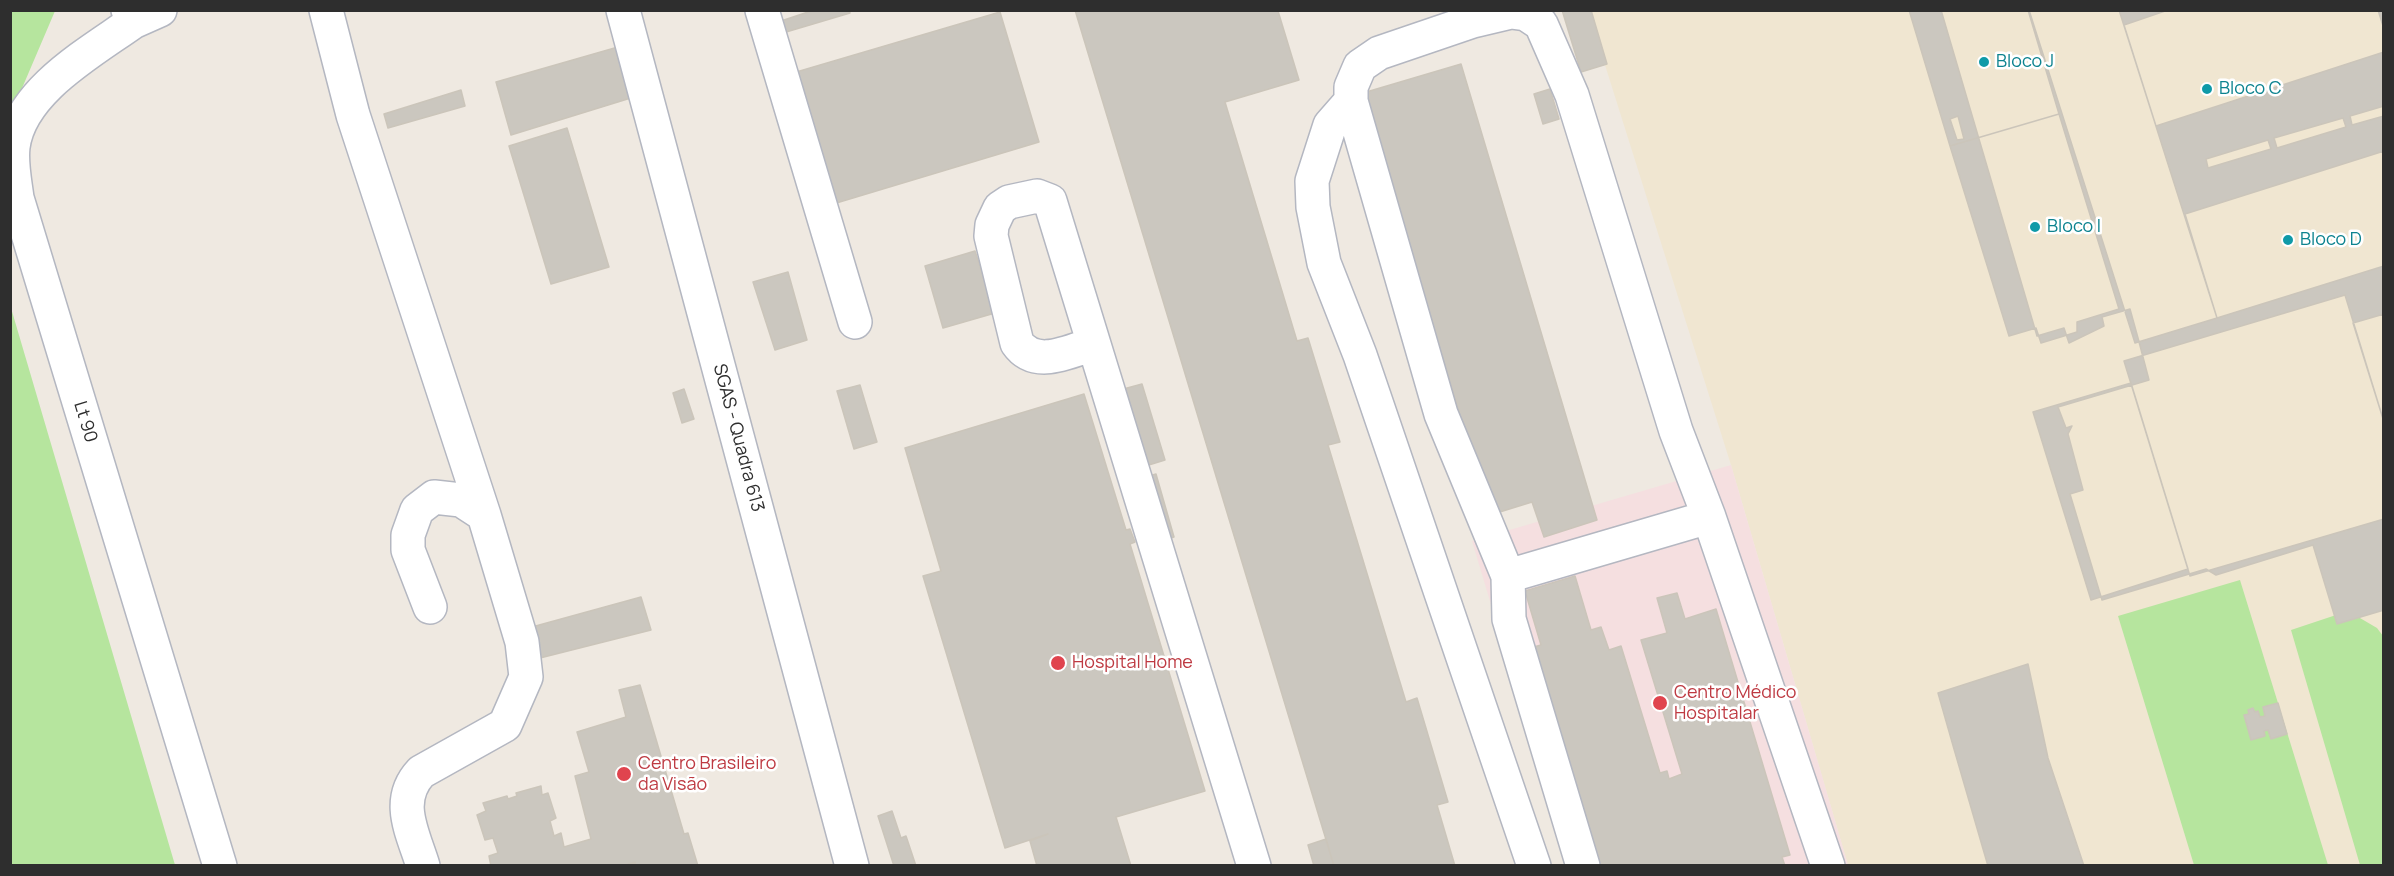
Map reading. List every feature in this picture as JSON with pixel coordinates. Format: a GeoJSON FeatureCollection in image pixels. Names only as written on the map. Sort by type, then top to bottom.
{"type":"FeatureCollection","features":[{"type":"Feature","properties":{"kind":"street"},"geometry":{"type":"LineString","coordinates":[[326,10],[353,115],[484,515],[522,642],[526,677],[505,725],[422,772],[414,781],[408,793],[407,812],[423,866]]}},
{"type":"Feature","properties":{"kind":"street","name":"SGAS - Quadra 613"},"geometry":{"type":"LineString","coordinates":[[623,10],[852,866]]}},
{"type":"Feature","properties":{"kind":"street"},"geometry":{"type":"LineString","coordinates":[[762,10],[855,322]]}},
{"type":"Feature","properties":{"kind":"street"},"geometry":{"type":"LineString","coordinates":[[1584,866],[1509,619],[1508,576],[1441,414],[1351,101],[1351,87],[1360,66],[1379,53],[1473,21],[1511,12],[1526,14],[1541,24],[1572,95],[1676,431],[1709,517],[1828,866]]}},
{"type":"Feature","properties":{"kind":"street","name":"Lt 90"},"geometry":{"type":"LineString","coordinates":[[140,14],[52,82],[29,108],[22,118],[13,146],[14,180],[17,198],[220,866]]}},
{"type":"Feature","properties":{"kind":"street"},"geometry":{"type":"LineString","coordinates":[[1351,101],[1330,125],[1312,181],[1324,263],[1360,355],[1534,866]]}},
{"type":"Feature","properties":{"kind":"street"},"geometry":{"type":"LineString","coordinates":[[1093,344],[1050,357],[1036,357],[1024,353],[1017,343],[991,236],[994,218],[1000,208],[1009,202],[1037,196],[1050,201],[1254,866]]}},
{"type":"Feature","properties":{"kind":"street"},"geometry":{"type":"LineString","coordinates":[[430,607],[408,550],[408,535],[417,510],[434,497],[461,500],[484,515]]}},
{"type":"Feature","properties":{"kind":"street"},"geometry":{"type":"LineString","coordinates":[[1508,576],[1709,517]]}},
{"type":"Feature","properties":{"kind":"shaded area"},"geometry":{"type":"Polygon","coordinates":[[[1588,11],[2383,11],[2383,865],[1848,865],[1731,465],[1588,11]]]}},
{"type":"Feature","properties":{"kind":"shaded area","name":"Centro Médico Hospitalar"},"geometry":{"type":"Polygon","coordinates":[[[1731,465],[1848,865],[1569,865],[1472,541],[1731,465]]]}},
{"type":"Feature","properties":{"kind":"green space"},"geometry":{"type":"Polygon","coordinates":[[[11,11],[55,11],[11,114],[11,11]]]}},
{"type":"Feature","properties":{"kind":"green space"},"geometry":{"type":"Polygon","coordinates":[[[11,308],[175,865],[11,865],[11,308]]]}},
{"type":"Feature","properties":{"kind":"green space"},"geometry":{"type":"Polygon","coordinates":[[[2240,580],[2328,865],[2194,865],[2118,616],[2240,580]]]}},
{"type":"Feature","properties":{"kind":"green space"},"geometry":{"type":"Polygon","coordinates":[[[2348,611],[2377,628],[2383,636],[2383,865],[2360,865],[2291,630],[2348,611]]]}},
{"type":"Feature","properties":{"kind":"building"},"geometry":{"type":"Polygon","coordinates":[[[814,10],[849,10],[850,13],[776,35],[772,24],[814,10]]]}},
{"type":"Feature","properties":{"kind":"building"},"geometry":{"type":"Polygon","coordinates":[[[1075,10],[1278,11],[1299,80],[1225,102],[1297,341],[1308,338],[1340,442],[1328,445],[1406,702],[1417,698],[1448,802],[1437,805],[1455,866],[1334,866],[1075,10]]]}},
{"type":"Feature","properties":{"kind":"building"},"geometry":{"type":"Polygon","coordinates":[[[1562,10],[1591,10],[1607,64],[1581,72],[1562,10]]]}},
{"type":"Feature","properties":{"kind":"building","name":"Bloco J"},"geometry":{"type":"Polygon","coordinates":[[[1909,10],[2028,10],[2059,114],[1950,146],[1909,10]]]}},
{"type":"Feature","properties":{"kind":"building"},"geometry":{"type":"Polygon","coordinates":[[[1941,10],[2384,10],[2384,106],[2350,116],[2352,125],[2384,116],[2384,610],[2337,624],[2313,545],[2216,575],[2206,569],[2102,600],[2070,494],[2083,490],[2068,434],[2072,426],[2066,428],[2058,407],[2149,380],[2130,309],[2102,317],[2104,326],[2069,343],[2064,328],[2037,336],[1941,10]],[[2343,118],[2274,138],[2277,148],[2346,127],[2343,118]],[[2268,140],[2206,159],[2208,168],[2271,149],[2268,140]]]}},
{"type":"Feature","properties":{"kind":"building"},"geometry":{"type":"Polygon","coordinates":[[[2029,10],[2119,10],[2217,318],[2135,343],[2029,10]]]}},
{"type":"Feature","properties":{"kind":"building","name":"Bloco C"},"geometry":{"type":"Polygon","coordinates":[[[2168,10],[2378,10],[2384,29],[2384,52],[2156,126],[2124,25],[2168,10]]]}},
{"type":"Feature","properties":{"kind":"building"},"geometry":{"type":"Polygon","coordinates":[[[1000,12],[1039,142],[833,204],[793,73],[1000,12]]]}},
{"type":"Feature","properties":{"kind":"building"},"geometry":{"type":"Polygon","coordinates":[[[618,47],[634,97],[511,135],[496,82],[618,47]]]}},
{"type":"Feature","properties":{"kind":"building"},"geometry":{"type":"Polygon","coordinates":[[[1461,64],[1597,520],[1544,537],[1532,502],[1490,515],[1363,93],[1461,64]]]}},
{"type":"Feature","properties":{"kind":"building"},"geometry":{"type":"Polygon","coordinates":[[[1550,89],[1559,119],[1543,124],[1534,94],[1550,89]]]}},
{"type":"Feature","properties":{"kind":"building"},"geometry":{"type":"Polygon","coordinates":[[[461,90],[465,106],[388,128],[384,114],[461,90]]]}},
{"type":"Feature","properties":{"kind":"building","name":"Bloco I"},"geometry":{"type":"Polygon","coordinates":[[[2059,114],[2119,309],[2077,322],[2077,332],[2041,343],[2036,328],[2009,336],[1950,146],[2059,114]]]}},
{"type":"Feature","properties":{"kind":"building"},"geometry":{"type":"Polygon","coordinates":[[[1958,116],[1964,139],[1957,140],[1950,119],[1958,116]]]}},
{"type":"Feature","properties":{"kind":"building"},"geometry":{"type":"Polygon","coordinates":[[[567,128],[609,267],[551,284],[509,146],[567,128]]]}},
{"type":"Feature","properties":{"kind":"building","name":"Bloco D"},"geometry":{"type":"Polygon","coordinates":[[[2384,151],[2384,266],[2217,318],[2185,214],[2384,151]]]}},
{"type":"Feature","properties":{"kind":"building"},"geometry":{"type":"Polygon","coordinates":[[[975,251],[995,313],[943,328],[925,266],[975,251]]]}},
{"type":"Feature","properties":{"kind":"building"},"geometry":{"type":"Polygon","coordinates":[[[788,272],[807,340],[775,350],[753,282],[788,272]]]}},
{"type":"Feature","properties":{"kind":"building"},"geometry":{"type":"Polygon","coordinates":[[[2345,295],[2384,422],[2384,519],[2190,576],[2124,361],[2345,295]]]}},
{"type":"Feature","properties":{"kind":"building"},"geometry":{"type":"Polygon","coordinates":[[[2384,314],[2384,422],[2353,323],[2384,314]]]}},
{"type":"Feature","properties":{"kind":"building"},"geometry":{"type":"Polygon","coordinates":[[[2131,383],[2188,569],[2091,600],[2033,412],[2131,383]]]}},
{"type":"Feature","properties":{"kind":"building"},"geometry":{"type":"Polygon","coordinates":[[[1142,384],[1165,460],[1139,468],[1116,391],[1142,384]]]}},
{"type":"Feature","properties":{"kind":"building"},"geometry":{"type":"Polygon","coordinates":[[[860,385],[877,442],[854,449],[837,391],[860,385]]]}},
{"type":"Feature","properties":{"kind":"building"},"geometry":{"type":"Polygon","coordinates":[[[684,389],[694,419],[682,423],[673,393],[684,389]]]}},
{"type":"Feature","properties":{"kind":"building","name":"Hospital Home"},"geometry":{"type":"Polygon","coordinates":[[[1084,394],[1126,530],[1130,529],[1135,542],[1130,544],[1205,791],[1116,817],[1131,866],[1037,866],[1030,841],[1048,834],[1005,848],[923,576],[941,571],[905,448],[1084,394]]]}},
{"type":"Feature","properties":{"kind":"building"},"geometry":{"type":"Polygon","coordinates":[[[1156,474],[1174,537],[1161,541],[1149,476],[1156,474]]]}},
{"type":"Feature","properties":{"kind":"building"},"geometry":{"type":"Polygon","coordinates":[[[1575,576],[1591,630],[1601,627],[1609,650],[1621,646],[1660,773],[1667,771],[1669,779],[1682,774],[1641,640],[1667,633],[1657,598],[1677,593],[1685,619],[1716,609],[1790,855],[1782,857],[1785,866],[1595,866],[1530,648],[1541,645],[1525,591],[1575,576]]]}},
{"type":"Feature","properties":{"kind":"building"},"geometry":{"type":"Polygon","coordinates":[[[641,597],[651,630],[540,658],[532,627],[641,597]]]}},
{"type":"Feature","properties":{"kind":"building"},"geometry":{"type":"Polygon","coordinates":[[[2028,664],[2048,758],[2084,866],[1988,866],[1938,693],[2028,664]]]}},
{"type":"Feature","properties":{"kind":"building","name":"Centro Brasileiro da Visão"},"geometry":{"type":"Polygon","coordinates":[[[640,685],[684,834],[688,833],[698,866],[635,866],[635,862],[623,866],[491,866],[489,856],[498,853],[493,838],[485,840],[477,815],[486,811],[483,803],[507,796],[508,799],[517,796],[516,793],[541,786],[542,795],[548,793],[556,818],[550,821],[554,836],[561,833],[564,847],[591,839],[575,776],[589,772],[577,732],[626,717],[619,690],[640,685]]]}},
{"type":"Feature","properties":{"kind":"building"},"geometry":{"type":"Polygon","coordinates":[[[2278,703],[2287,734],[2271,739],[2268,730],[2264,731],[2265,736],[2251,740],[2244,715],[2249,714],[2248,710],[2253,708],[2255,712],[2258,711],[2260,717],[2265,716],[2263,707],[2278,703]]]}},
{"type":"Feature","properties":{"kind":"building"},"geometry":{"type":"Polygon","coordinates":[[[892,811],[901,838],[906,836],[916,866],[894,866],[878,816],[892,811]]]}},
{"type":"Feature","properties":{"kind":"building"},"geometry":{"type":"Polygon","coordinates":[[[1326,839],[1334,866],[1314,866],[1308,845],[1326,839]]]}},
{"type":"Feature","properties":{"kind":"place","name":"Bloco J"},"geometry":{"type":"Point","coordinates":[1984,62]}},
{"type":"Feature","properties":{"kind":"place","name":"Bloco C"},"geometry":{"type":"Point","coordinates":[2207,89]}},
{"type":"Feature","properties":{"kind":"place","name":"Bloco I"},"geometry":{"type":"Point","coordinates":[2035,227]}},
{"type":"Feature","properties":{"kind":"place","name":"Bloco D"},"geometry":{"type":"Point","coordinates":[2288,240]}},
{"type":"Feature","properties":{"kind":"place","name":"Hospital Home"},"geometry":{"type":"Point","coordinates":[1058,663]}},
{"type":"Feature","properties":{"kind":"place","name":"Centro Médico Hospitalar"},"geometry":{"type":"Point","coordinates":[1660,703]}},
{"type":"Feature","properties":{"kind":"place","name":"Centro Brasileiro da Visão"},"geometry":{"type":"Point","coordinates":[624,774]}}]}
